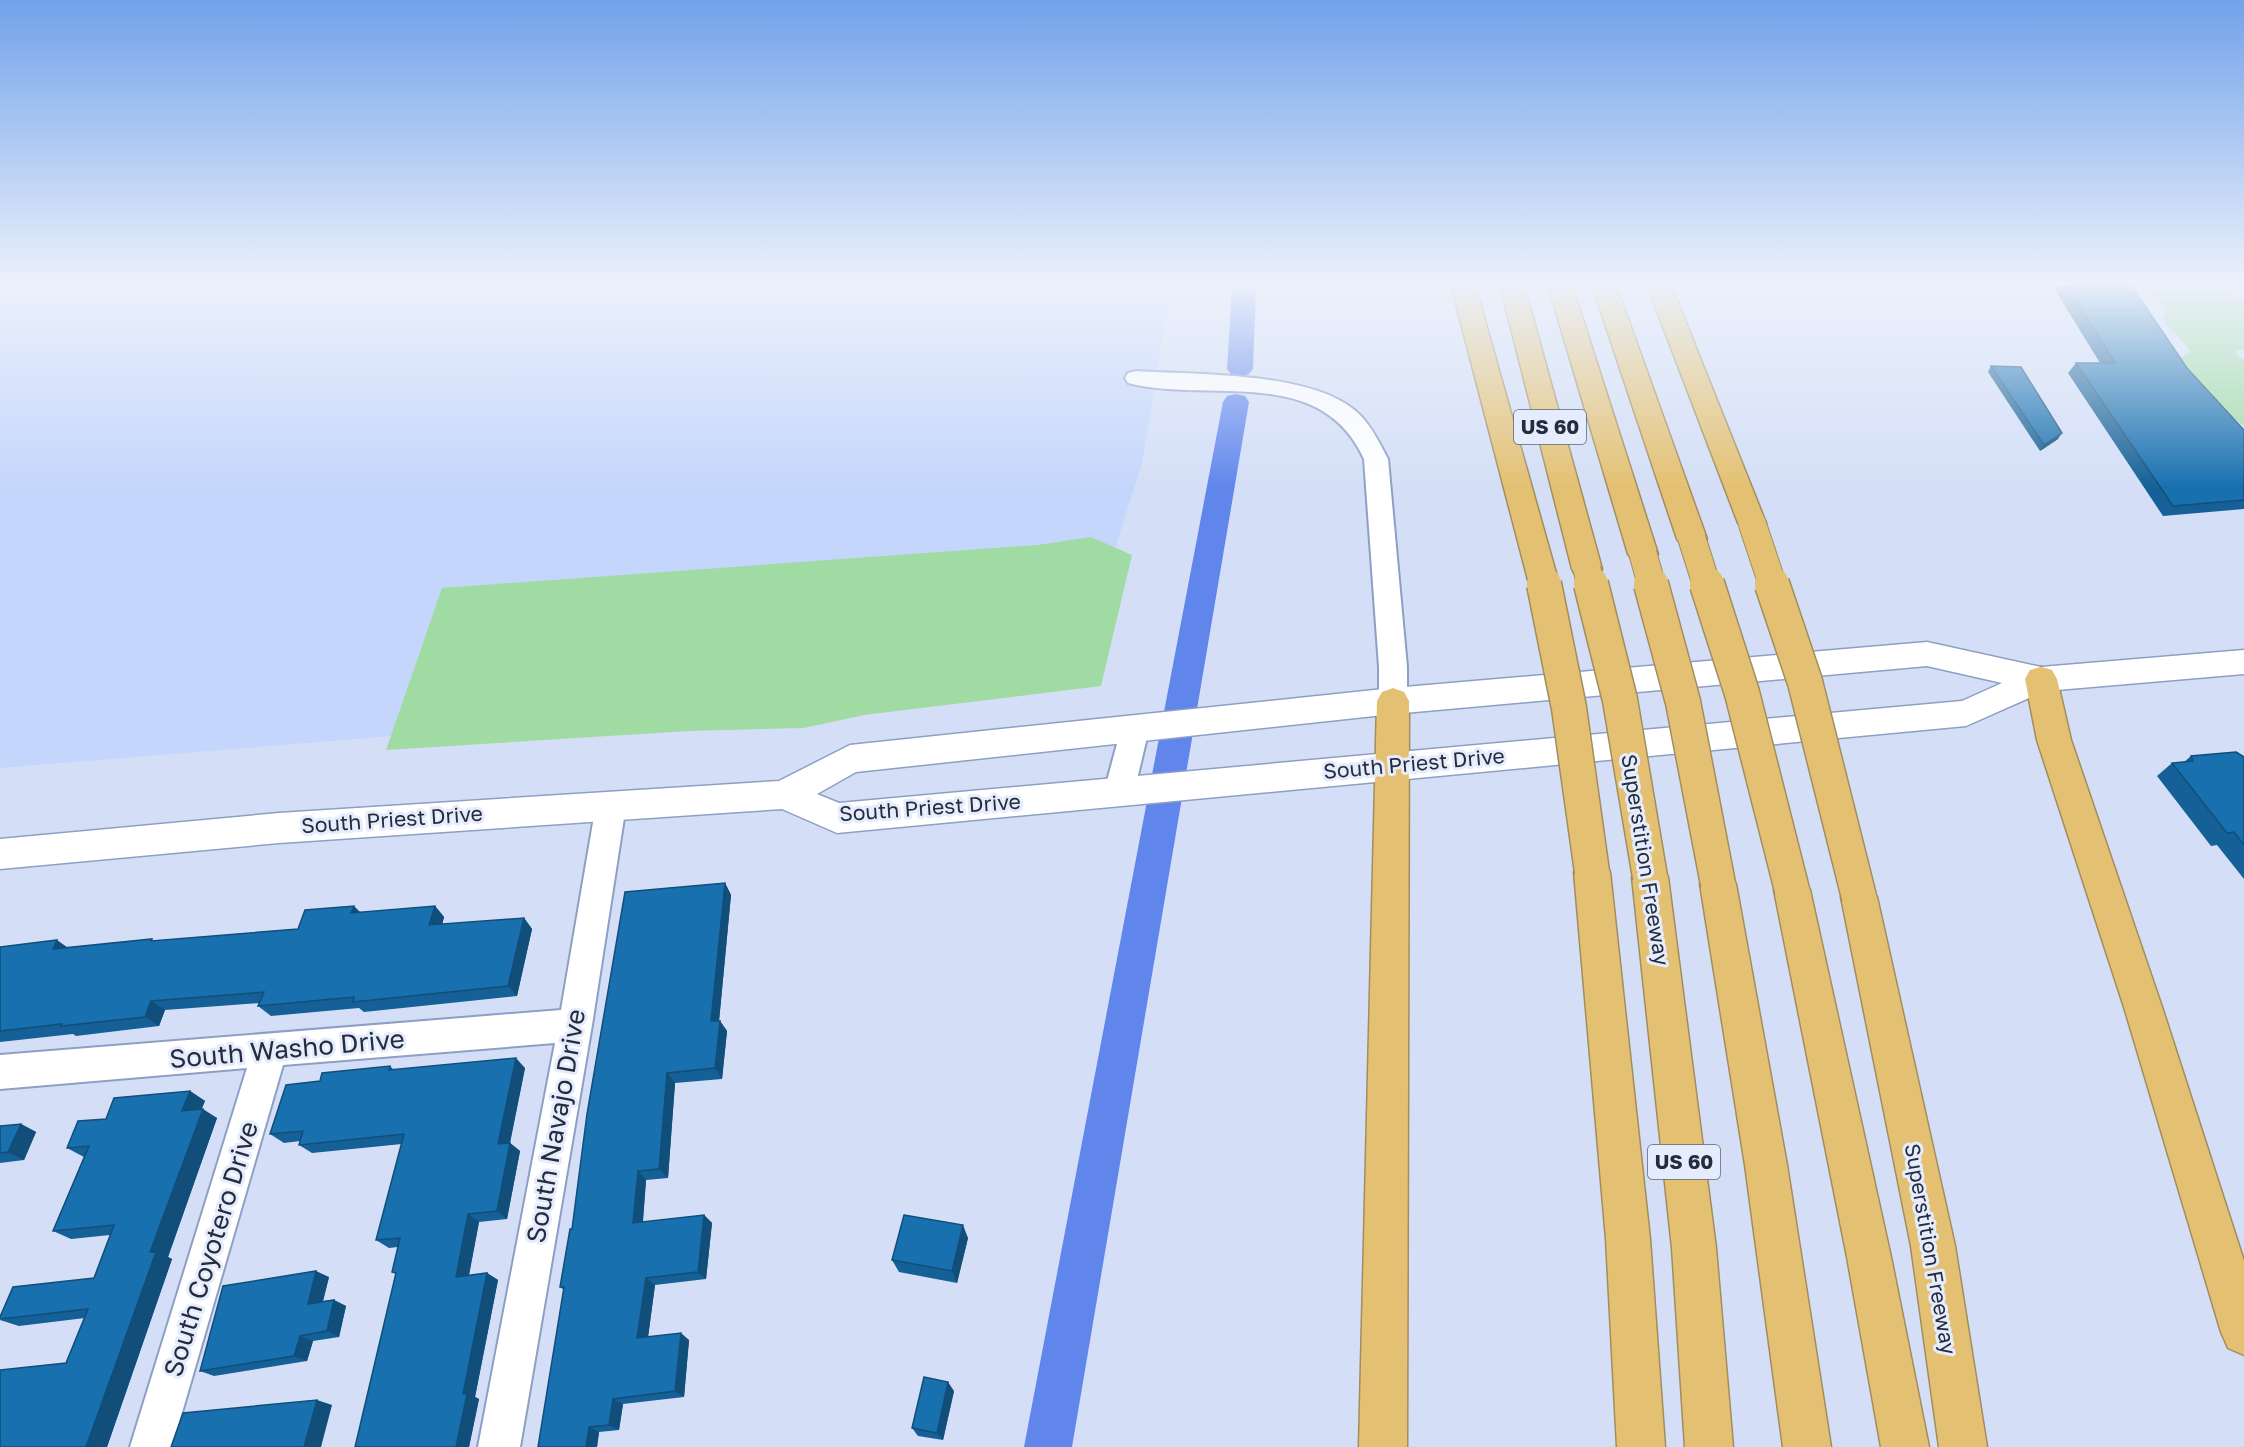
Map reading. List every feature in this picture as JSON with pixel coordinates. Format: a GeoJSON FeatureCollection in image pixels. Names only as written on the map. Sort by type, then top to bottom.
{"type":"FeatureCollection","features":[{"type":"Feature","properties":{"kind":"highway"},"geometry":{"type":"LineString","coordinates":[[1481,353],[1543,580],[1569,708],[1592,872],[1628,1239],[1641,1447]]}},
{"type":"Feature","properties":{"kind":"highway","name":"Superstition Freeway"},"geometry":{"type":"LineString","coordinates":[[1530,353],[1620,700],[1650,877],[1692,1236],[1709,1447]]}},
{"type":"Feature","properties":{"kind":"highway"},"geometry":{"type":"LineString","coordinates":[[1549,353],[1587,568]]}},
{"type":"Feature","properties":{"kind":"highway"},"geometry":{"type":"LineString","coordinates":[[1581,353],[1643,554],[1683,702],[1749,1054],[1782,1256],[1807,1447]]}},
{"type":"Feature","properties":{"kind":"highway"},"geometry":{"type":"LineString","coordinates":[[1627,353],[1742,693],[1792,890],[1869,1257],[1905,1447]]}},
{"type":"Feature","properties":{"kind":"highway"},"geometry":{"type":"LineString","coordinates":[[1685,353],[1689,363]]}},
{"type":"Feature","properties":{"kind":"highway"},"geometry":{"type":"LineString","coordinates":[[1687,353],[1689,363]]}},
{"type":"Feature","properties":{"kind":"highway","name":"Superstition Freeway"},"geometry":{"type":"LineString","coordinates":[[1689,363],[1752,523],[1805,682],[1859,897],[1933,1246],[1963,1447]]}},
{"type":"Feature","properties":{"kind":"highway"},"geometry":{"type":"LineString","coordinates":[[2041,679],[2054,740],[2143,1007],[2244,1332]]}},
{"type":"Feature","properties":{"kind":"highway"},"geometry":{"type":"LineString","coordinates":[[1383,1447],[1390,766],[1393,701]]}},
{"type":"Feature","properties":{"kind":"main road","name":"South Priest Drive"},"geometry":{"type":"LineString","coordinates":[[0,855],[268,829],[784,795],[850,759],[1393,701],[1927,654],[2041,679],[2244,662]]}},
{"type":"Feature","properties":{"kind":"main road","name":"South Priest Drive"},"geometry":{"type":"LineString","coordinates":[[784,795],[837,818],[1198,785],[1966,713],[2041,679]]}},
{"type":"Feature","properties":{"kind":"street"},"geometry":{"type":"LineString","coordinates":[[1136,378],[1297,391],[1330,403],[1347,414],[1371,444],[1377,471],[1393,667],[1393,701]]}},
{"type":"Feature","properties":{"kind":"street"},"geometry":{"type":"LineString","coordinates":[[1127,791],[1141,728]]}},
{"type":"Feature","properties":{"kind":"street","name":"South Navajo Drive"},"geometry":{"type":"LineString","coordinates":[[499,1447],[575,1025],[610,805]]}},
{"type":"Feature","properties":{"kind":"street","name":"South Washo Drive"},"geometry":{"type":"LineString","coordinates":[[0,1072],[575,1025]]}},
{"type":"Feature","properties":{"kind":"street","name":"South Coyotero Drive"},"geometry":{"type":"LineString","coordinates":[[152,1447],[270,1051]]}},
{"type":"Feature","properties":{"kind":"shaded area"},"geometry":{"type":"Polygon","coordinates":[[[0,353],[1160,353],[1142,463],[1115,549],[1059,682],[0,768],[0,353]]]}},
{"type":"Feature","properties":{"kind":"green space"},"geometry":{"type":"Polygon","coordinates":[[[2189,353],[2236,353],[2244,360],[2244,426],[2211,401],[2179,359],[2189,353]]]}},
{"type":"Feature","properties":{"kind":"green space"},"geometry":{"type":"Polygon","coordinates":[[[1091,537],[1132,555],[1101,686],[864,715],[804,728],[689,731],[386,750],[442,588],[1037,545],[1091,537]]]}},
{"type":"Feature","properties":{"kind":"building"},"geometry":{"type":"Polygon","coordinates":[[[2108,353],[2177,353],[2187,368],[2244,430],[2244,500],[2173,506],[2076,363],[2115,363],[2108,353]]]}},
{"type":"Feature","properties":{"kind":"building"},"geometry":{"type":"Polygon","coordinates":[[[1991,366],[2021,367],[2062,433],[2044,445],[1991,366]]]}},
{"type":"Feature","properties":{"kind":"building"},"geometry":{"type":"Polygon","coordinates":[[[2236,752],[2244,757],[2244,845],[2234,832],[2227,833],[2172,763],[2193,761],[2191,756],[2236,752]]]}},
{"type":"Feature","properties":{"kind":"building"},"geometry":{"type":"Polygon","coordinates":[[[725,883],[711,1021],[720,1021],[715,1068],[667,1073],[659,1169],[638,1171],[633,1223],[704,1215],[698,1272],[646,1278],[637,1338],[681,1333],[675,1391],[613,1399],[609,1425],[589,1427],[586,1447],[538,1447],[564,1287],[560,1287],[570,1229],[572,1229],[587,1114],[625,892],[725,883]]]}},
{"type":"Feature","properties":{"kind":"building"},"geometry":{"type":"Polygon","coordinates":[[[354,906],[351,913],[435,906],[429,925],[524,918],[508,986],[353,1002],[354,997],[258,1006],[264,992],[151,1001],[145,1017],[0,1031],[0,947],[57,940],[53,949],[152,939],[151,941],[298,929],[305,910],[354,906]]]}},
{"type":"Feature","properties":{"kind":"building"},"geometry":{"type":"Polygon","coordinates":[[[516,1058],[498,1144],[510,1143],[497,1211],[468,1214],[456,1277],[487,1273],[463,1394],[467,1394],[456,1447],[355,1447],[396,1273],[392,1272],[400,1238],[376,1240],[404,1134],[299,1145],[303,1131],[270,1134],[286,1085],[320,1081],[322,1073],[390,1066],[389,1070],[516,1058]]]}},
{"type":"Feature","properties":{"kind":"building"},"geometry":{"type":"Polygon","coordinates":[[[190,1091],[182,1111],[203,1109],[150,1252],[156,1252],[86,1447],[0,1447],[0,1370],[66,1363],[88,1309],[0,1319],[13,1287],[94,1278],[114,1225],[53,1231],[89,1146],[67,1148],[78,1121],[106,1119],[114,1098],[190,1091]]]}},
{"type":"Feature","properties":{"kind":"building"},"geometry":{"type":"Polygon","coordinates":[[[21,1124],[8,1152],[0,1153],[0,1126],[21,1124]]]}},
{"type":"Feature","properties":{"kind":"building"},"geometry":{"type":"Polygon","coordinates":[[[904,1215],[963,1225],[952,1271],[892,1260],[904,1215]]]}},
{"type":"Feature","properties":{"kind":"building"},"geometry":{"type":"Polygon","coordinates":[[[316,1271],[308,1304],[334,1300],[327,1331],[300,1336],[294,1356],[200,1371],[223,1286],[316,1271]]]}},
{"type":"Feature","properties":{"kind":"building"},"geometry":{"type":"Polygon","coordinates":[[[924,1377],[948,1382],[937,1433],[912,1428],[924,1377]]]}},
{"type":"Feature","properties":{"kind":"building"},"geometry":{"type":"Polygon","coordinates":[[[317,1400],[304,1447],[171,1447],[183,1413],[317,1400]]]}},
{"type":"Feature","properties":{"kind":"waterway"},"geometry":{"type":"LineString","coordinates":[[1240,369],[1241,353]]}},
{"type":"Feature","properties":{"kind":"waterway"},"geometry":{"type":"LineString","coordinates":[[1048,1447],[1236,402]]}}]}
